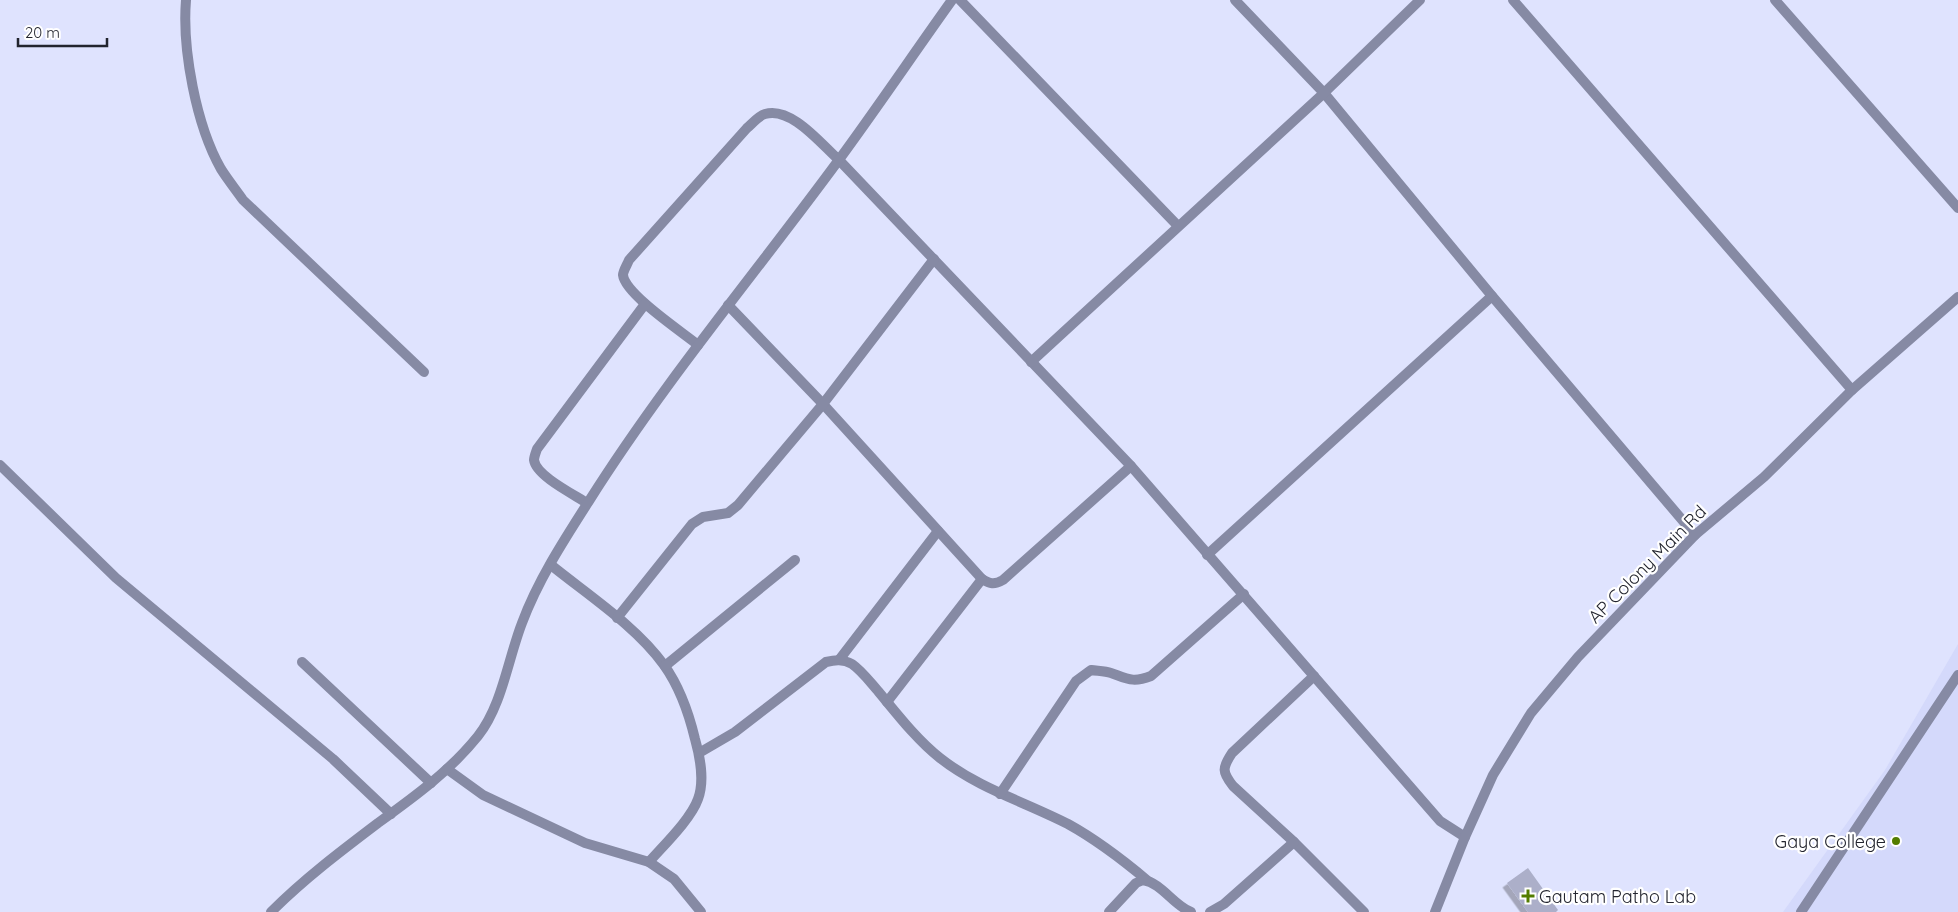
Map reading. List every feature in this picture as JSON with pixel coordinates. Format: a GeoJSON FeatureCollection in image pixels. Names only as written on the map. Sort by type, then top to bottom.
{"type":"FeatureCollection","features":[{"type":"Feature","properties":{"kind":"street"},"geometry":{"type":"LineString","coordinates":[[186,0],[185,14],[190,73],[204,129],[221,168],[243,200],[424,372]]}},
{"type":"Feature","properties":{"kind":"street"},"geometry":{"type":"LineString","coordinates":[[271,912],[295,890],[431,783],[462,754],[481,732],[498,699],[527,611],[587,503],[616,459],[698,345],[839,160],[952,0]]}},
{"type":"Feature","properties":{"kind":"street"},"geometry":{"type":"LineString","coordinates":[[960,0],[1178,226]]}},
{"type":"Feature","properties":{"kind":"street"},"geometry":{"type":"LineString","coordinates":[[1235,0],[1324,92],[1492,296],[1695,535]]}},
{"type":"Feature","properties":{"kind":"street"},"geometry":{"type":"LineString","coordinates":[[1031,362],[1324,92],[1420,0]]}},
{"type":"Feature","properties":{"kind":"street"},"geometry":{"type":"LineString","coordinates":[[1513,0],[1852,390]]}},
{"type":"Feature","properties":{"kind":"street"},"geometry":{"type":"LineString","coordinates":[[1775,0],[1958,208]]}},
{"type":"Feature","properties":{"kind":"street"},"geometry":{"type":"LineString","coordinates":[[698,345],[645,304],[626,285],[623,274],[628,260],[746,128],[763,114],[778,112],[798,122],[839,160],[934,258],[1131,466],[1206,555],[1244,594],[1440,821],[1465,837]]}},
{"type":"Feature","properties":{"kind":"street"},"geometry":{"type":"LineString","coordinates":[[617,618],[692,524],[703,517],[728,513],[738,505],[823,404],[934,258]]}},
{"type":"Feature","properties":{"kind":"street"},"geometry":{"type":"LineString","coordinates":[[1206,555],[1492,296]]}},
{"type":"Feature","properties":{"kind":"street","name":"AP Colony Main Rd"},"geometry":{"type":"LineString","coordinates":[[1435,912],[1465,837],[1494,775],[1531,713],[1578,657],[1695,535],[1764,477],[1852,390],[1958,297]]}},
{"type":"Feature","properties":{"kind":"street"},"geometry":{"type":"LineString","coordinates":[[587,503],[545,476],[536,467],[534,459],[538,449],[645,304]]}},
{"type":"Feature","properties":{"kind":"street"},"geometry":{"type":"LineString","coordinates":[[728,305],[823,404],[982,579],[990,584],[996,584],[1003,580],[1131,466]]}},
{"type":"Feature","properties":{"kind":"street"},"geometry":{"type":"LineString","coordinates":[[0,465],[116,578],[333,759],[391,814]]}},
{"type":"Feature","properties":{"kind":"street"},"geometry":{"type":"LineString","coordinates":[[839,660],[938,531]]}},
{"type":"Feature","properties":{"kind":"street"},"geometry":{"type":"LineString","coordinates":[[665,666],[795,560]]}},
{"type":"Feature","properties":{"kind":"street"},"geometry":{"type":"LineString","coordinates":[[551,565],[617,618],[649,647],[665,666],[683,702],[699,753],[701,774],[698,798],[684,822],[650,862]]}},
{"type":"Feature","properties":{"kind":"street"},"geometry":{"type":"LineString","coordinates":[[887,702],[982,579]]}},
{"type":"Feature","properties":{"kind":"street"},"geometry":{"type":"LineString","coordinates":[[1000,794],[1076,681],[1091,670],[1110,672],[1124,679],[1138,681],[1151,676],[1244,594]]}},
{"type":"Feature","properties":{"kind":"street"},"geometry":{"type":"LineString","coordinates":[[699,753],[735,732],[826,662],[839,660],[852,664],[939,758],[1000,794],[1068,824],[1112,851],[1183,909],[1191,912]]}},
{"type":"Feature","properties":{"kind":"street"},"geometry":{"type":"LineString","coordinates":[[302,662],[431,783]]}},
{"type":"Feature","properties":{"kind":"street"},"geometry":{"type":"LineString","coordinates":[[1800,912],[1958,674]]}},
{"type":"Feature","properties":{"kind":"street"},"geometry":{"type":"LineString","coordinates":[[1314,676],[1232,753],[1224,765],[1225,776],[1233,786],[1294,842],[1360,911]]}},
{"type":"Feature","properties":{"kind":"street"},"geometry":{"type":"LineString","coordinates":[[447,769],[483,795],[585,843],[650,862],[674,879],[701,912]]}},
{"type":"Feature","properties":{"kind":"street"},"geometry":{"type":"LineString","coordinates":[[1210,912],[1224,904],[1294,842]]}},
{"type":"Feature","properties":{"kind":"street"},"geometry":{"type":"LineString","coordinates":[[1109,912],[1136,883],[1142,880],[1148,881]]}},
{"type":"Feature","properties":{"kind":"shaded area","name":"Gaya College"},"geometry":{"type":"Polygon","coordinates":[[[1958,644],[1958,912],[1783,912],[1885,770],[1958,644]]]}},
{"type":"Feature","properties":{"kind":"building"},"geometry":{"type":"Polygon","coordinates":[[[1528,868],[1558,910],[1556,912],[1528,912],[1507,883],[1528,868]]]}},
{"type":"Feature","properties":{"kind":"place","name":"Gaya College"},"geometry":{"type":"Point","coordinates":[1896,841]}},
{"type":"Feature","properties":{"kind":"place","name":"Gautam Patho Lab"},"geometry":{"type":"Point","coordinates":[1528,896]}}]}
